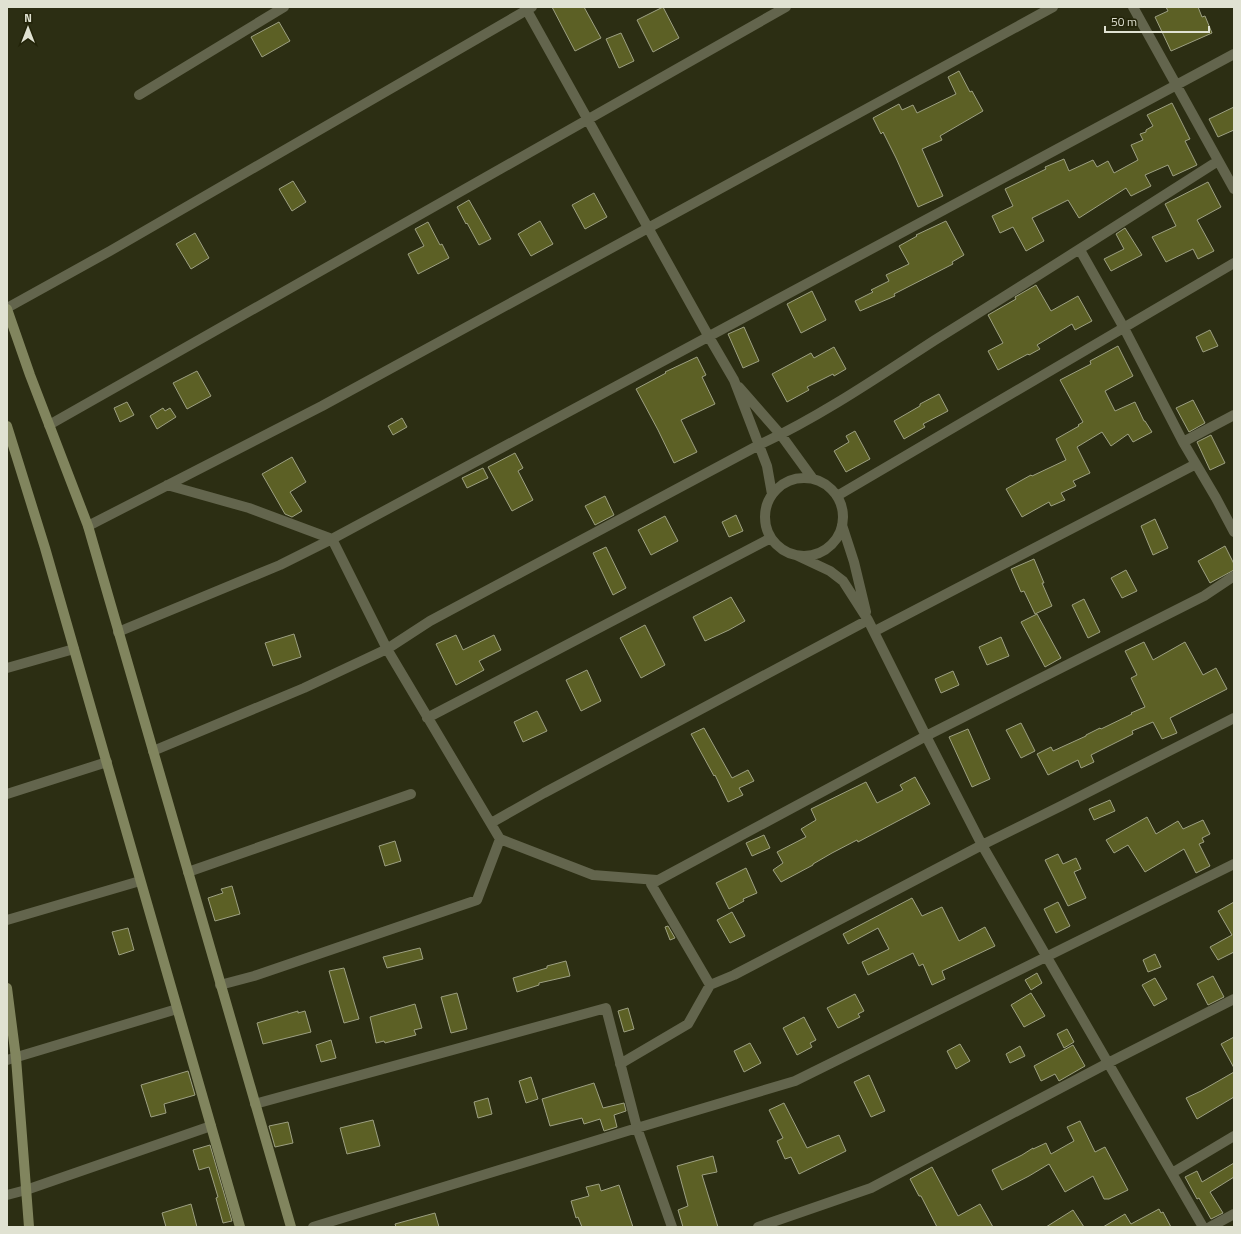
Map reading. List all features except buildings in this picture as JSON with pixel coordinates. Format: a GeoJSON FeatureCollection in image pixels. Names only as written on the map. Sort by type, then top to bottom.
{"type":"FeatureCollection","features":[{"type":"Feature","properties":{"kind":"main road"},"geometry":{"type":"LineString","coordinates":[[7,309],[49,425],[88,526],[291,1227]]}},
{"type":"Feature","properties":{"kind":"main road"},"geometry":{"type":"LineString","coordinates":[[7,426],[45,548],[240,1227]]}},
{"type":"Feature","properties":{"kind":"main road"},"geometry":{"type":"LineString","coordinates":[[7,988],[11,1059],[29,1227]]}},
{"type":"Feature","properties":{"kind":"street"},"geometry":{"type":"LineString","coordinates":[[139,95],[284,7]]}},
{"type":"Feature","properties":{"kind":"street"},"geometry":{"type":"LineString","coordinates":[[49,425],[786,7]]}},
{"type":"Feature","properties":{"kind":"street"},"geometry":{"type":"LineString","coordinates":[[88,526],[322,406],[1053,7]]}},
{"type":"Feature","properties":{"kind":"street"},"geometry":{"type":"LineString","coordinates":[[1133,7],[1234,190]]}},
{"type":"Feature","properties":{"kind":"street"},"geometry":{"type":"LineString","coordinates":[[7,309],[110,251],[528,8],[588,120],[734,380],[767,466],[772,494]]}},
{"type":"Feature","properties":{"kind":"street"},"geometry":{"type":"LineString","coordinates":[[118,632],[280,565],[332,539],[1234,54]]}},
{"type":"Feature","properties":{"kind":"street"},"geometry":{"type":"LineString","coordinates":[[153,751],[304,688],[387,648],[430,621],[759,445],[781,435],[838,402],[1080,250],[1218,161]]}},
{"type":"Feature","properties":{"kind":"street"},"geometry":{"type":"LineString","coordinates":[[1080,250],[1124,328],[1183,442],[1234,532]]}},
{"type":"Feature","properties":{"kind":"street"},"geometry":{"type":"LineString","coordinates":[[837,496],[1234,263]]}},
{"type":"Feature","properties":{"kind":"street"},"geometry":{"type":"LineString","coordinates":[[734,380],[781,435],[813,479]]}},
{"type":"Feature","properties":{"kind":"street"},"geometry":{"type":"LineString","coordinates":[[1183,442],[1234,415]]}},
{"type":"Feature","properties":{"kind":"street"},"geometry":{"type":"LineString","coordinates":[[875,631],[1196,464]]}},
{"type":"Feature","properties":{"kind":"street"},"geometry":{"type":"LineString","coordinates":[[796,555],[811,556],[825,550],[836,540],[842,525],[843,510],[837,496],[827,485],[813,479],[797,478],[783,484],[772,494],[766,508],[765,524],[771,538],[782,549],[830,571],[843,581],[875,631],[926,736],[982,845],[1203,1227]]}},
{"type":"Feature","properties":{"kind":"street"},"geometry":{"type":"LineString","coordinates":[[167,485],[249,508],[332,539],[387,648],[500,838],[593,875],[657,880]]}},
{"type":"Feature","properties":{"kind":"street"},"geometry":{"type":"LineString","coordinates":[[842,525],[854,562],[868,620]]}},
{"type":"Feature","properties":{"kind":"street"},"geometry":{"type":"LineString","coordinates":[[428,718],[771,538]]}},
{"type":"Feature","properties":{"kind":"street"},"geometry":{"type":"LineString","coordinates":[[710,985],[651,884],[926,736],[1204,596],[1234,576]]}},
{"type":"Feature","properties":{"kind":"street"},"geometry":{"type":"LineString","coordinates":[[491,823],[544,793],[868,620]]}},
{"type":"Feature","properties":{"kind":"street"},"geometry":{"type":"LineString","coordinates":[[7,668],[74,648]]}},
{"type":"Feature","properties":{"kind":"street"},"geometry":{"type":"LineString","coordinates":[[620,1064],[688,1024],[710,985],[734,975],[982,845],[1234,718]]}},
{"type":"Feature","properties":{"kind":"street"},"geometry":{"type":"LineString","coordinates":[[7,794],[107,762]]}},
{"type":"Feature","properties":{"kind":"street"},"geometry":{"type":"LineString","coordinates":[[188,872],[411,794]]}},
{"type":"Feature","properties":{"kind":"street"},"geometry":{"type":"LineString","coordinates":[[220,985],[254,976],[477,900],[500,838]]}},
{"type":"Feature","properties":{"kind":"street"},"geometry":{"type":"LineString","coordinates":[[313,1227],[795,1081],[1234,864]]}},
{"type":"Feature","properties":{"kind":"street"},"geometry":{"type":"LineString","coordinates":[[7,920],[140,881]]}},
{"type":"Feature","properties":{"kind":"street"},"geometry":{"type":"LineString","coordinates":[[758,1227],[871,1188],[1108,1063],[1234,999]]}},
{"type":"Feature","properties":{"kind":"street"},"geometry":{"type":"LineString","coordinates":[[255,1104],[606,1008],[636,1128],[672,1227]]}},
{"type":"Feature","properties":{"kind":"street"},"geometry":{"type":"LineString","coordinates":[[11,1059],[177,1009]]}},
{"type":"Feature","properties":{"kind":"street"},"geometry":{"type":"LineString","coordinates":[[7,1195],[26,1190],[211,1126]]}},
{"type":"Feature","properties":{"kind":"street"},"geometry":{"type":"LineString","coordinates":[[1172,1172],[1234,1136]]}},
{"type":"Feature","properties":{"kind":"street"},"geometry":{"type":"LineString","coordinates":[[1210,1227],[1234,1214]]}}]}
